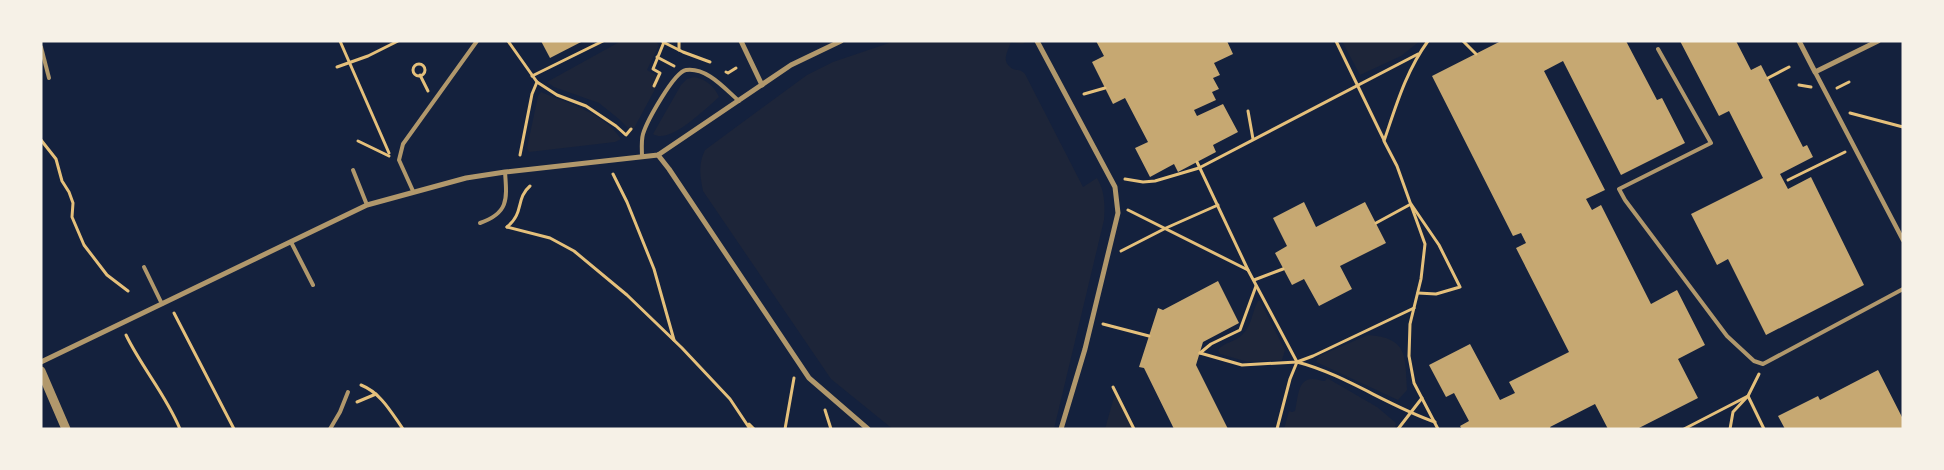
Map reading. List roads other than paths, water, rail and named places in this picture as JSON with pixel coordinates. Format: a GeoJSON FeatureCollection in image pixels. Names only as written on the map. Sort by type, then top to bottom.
{"type":"FeatureCollection","features":[{"type":"Feature","properties":{"kind":"street"},"geometry":{"type":"LineString","coordinates":[[741,41],[762,85]]}},
{"type":"Feature","properties":{"kind":"street"},"geometry":{"type":"LineString","coordinates":[[41,362],[367,205],[466,178],[658,155],[791,65],[841,41]]}},
{"type":"Feature","properties":{"kind":"street"},"geometry":{"type":"LineString","coordinates":[[1037,41],[1115,187],[1118,213],[1085,349],[1061,429]]}},
{"type":"Feature","properties":{"kind":"street"},"geometry":{"type":"LineString","coordinates":[[1799,41],[1903,240]]}},
{"type":"Feature","properties":{"kind":"street"},"geometry":{"type":"LineString","coordinates":[[1815,72],[1878,41]]}},
{"type":"Feature","properties":{"kind":"street"},"geometry":{"type":"LineString","coordinates":[[658,155],[669,168],[809,378],[868,429]]}},
{"type":"Feature","properties":{"kind":"street"},"geometry":{"type":"LineString","coordinates":[[41,371],[66,429]]}},
{"type":"Feature","properties":{"kind":"lane"},"geometry":{"type":"LineString","coordinates":[[413,191],[399,160],[402,144],[477,41]]}},
{"type":"Feature","properties":{"kind":"lane"},"geometry":{"type":"LineString","coordinates":[[41,47],[49,78]]}},
{"type":"Feature","properties":{"kind":"lane"},"geometry":{"type":"LineString","coordinates":[[1658,49],[1711,143],[1619,189],[1625,200],[1727,336],[1754,361],[1763,364],[1903,289]]}},
{"type":"Feature","properties":{"kind":"lane"},"geometry":{"type":"LineString","coordinates":[[642,157],[643,134],[670,83],[685,70],[701,72],[715,80],[739,100]]}},
{"type":"Feature","properties":{"kind":"lane"},"geometry":{"type":"LineString","coordinates":[[353,170],[367,205]]}},
{"type":"Feature","properties":{"kind":"lane"},"geometry":{"type":"LineString","coordinates":[[480,224],[495,217],[504,207],[506,198],[505,172]]}},
{"type":"Feature","properties":{"kind":"lane"},"geometry":{"type":"LineString","coordinates":[[291,242],[312,285]]}},
{"type":"Feature","properties":{"kind":"lane"},"geometry":{"type":"LineString","coordinates":[[144,268],[162,304]]}},
{"type":"Feature","properties":{"kind":"lane"},"geometry":{"type":"LineString","coordinates":[[330,429],[340,412],[348,392]]}}]}
